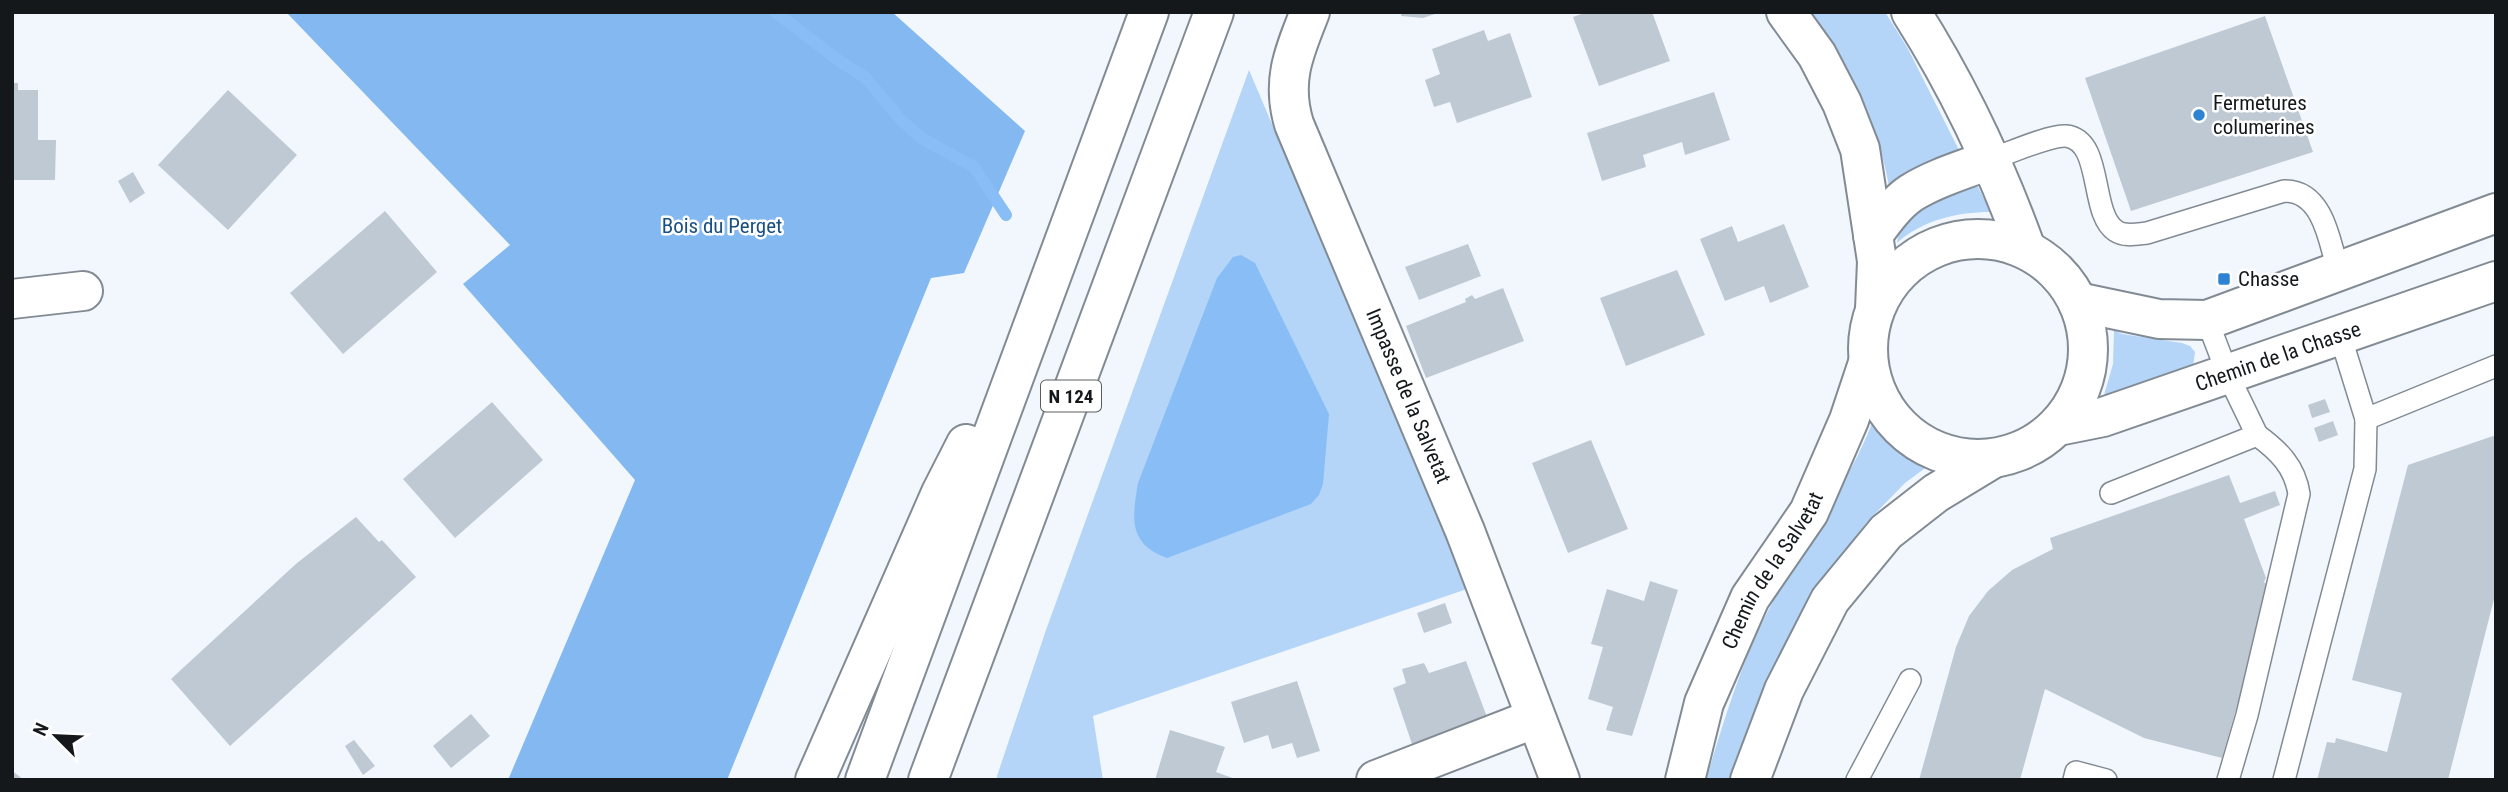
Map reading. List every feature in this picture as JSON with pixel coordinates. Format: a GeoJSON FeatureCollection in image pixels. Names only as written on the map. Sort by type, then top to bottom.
{"type":"FeatureCollection","features":[{"type":"Feature","properties":{"kind":"main road","name":"N 124"},"geometry":{"type":"LineString","coordinates":[[865,780],[1149,12]]}},
{"type":"Feature","properties":{"kind":"main road","name":"N 124"},"geometry":{"type":"LineString","coordinates":[[928,780],[1214,12]]}},
{"type":"Feature","properties":{"kind":"main road","name":"Impasse de la Salvetat"},"geometry":{"type":"LineString","coordinates":[[1310,12],[1290,69],[1288,104],[1294,124],[1465,531],[1560,780]]}},
{"type":"Feature","properties":{"kind":"main road"},"geometry":{"type":"LineString","coordinates":[[1786,12],[1817,55],[1842,103],[1860,149],[1877,261],[1875,309]]}},
{"type":"Feature","properties":{"kind":"main road"},"geometry":{"type":"LineString","coordinates":[[1910,12],[1951,80],[2011,207],[2026,249]]}},
{"type":"Feature","properties":{"kind":"main road"},"geometry":{"type":"LineString","coordinates":[[1873,235],[1889,214],[1910,194],[1989,160]]}},
{"type":"Feature","properties":{"kind":"main road"},"geometry":{"type":"LineString","coordinates":[[2078,302],[2159,320],[2207,320],[2496,213]]}},
{"type":"Feature","properties":{"kind":"main road"},"geometry":{"type":"LineString","coordinates":[[1990,239],[2026,249],[2057,271],[2078,302],[2087,334],[2087,367],[2077,399],[2058,426],[2039,442],[2016,453],[1992,459],[1957,458],[1924,447],[1897,425],[1877,396],[1868,363],[1867,335],[1875,309],[1887,285],[1905,265],[1928,250],[1953,241],[1990,239]]}},
{"type":"Feature","properties":{"kind":"main road"},"geometry":{"type":"LineString","coordinates":[[815,780],[941,493],[1057,260]]}},
{"type":"Feature","properties":{"kind":"main road","name":"Chemin de la Chasse"},"geometry":{"type":"LineString","coordinates":[[2058,426],[2103,417],[2496,281]]}},
{"type":"Feature","properties":{"kind":"main road"},"geometry":{"type":"LineString","coordinates":[[12,299],[83,291]]}},
{"type":"Feature","properties":{"kind":"main road","name":"Chemin de la Salvetat"},"geometry":{"type":"LineString","coordinates":[[1685,780],[1704,703],[1750,598],[1809,512],[1849,420],[1868,363]]}},
{"type":"Feature","properties":{"kind":"main road"},"geometry":{"type":"LineString","coordinates":[[1750,780],[1784,690],[1830,600],[1886,532],[1936,493],[1992,459]]}},
{"type":"Feature","properties":{"kind":"main road"},"geometry":{"type":"LineString","coordinates":[[1376,780],[1536,718]]}},
{"type":"Feature","properties":{"kind":"lane"},"geometry":{"type":"LineString","coordinates":[[1989,160],[2057,136],[2075,138],[2085,148],[2091,162],[2108,224],[2118,233],[2131,235],[2147,233],[2284,191],[2294,191],[2309,200],[2318,210],[2339,271]]}},
{"type":"Feature","properties":{"kind":"lane"},"geometry":{"type":"LineString","coordinates":[[2207,320],[2228,375],[2258,435],[2273,446],[2291,467],[2298,494],[2247,715],[2228,780]]}},
{"type":"Feature","properties":{"kind":"lane"},"geometry":{"type":"LineString","coordinates":[[2284,780],[2365,469],[2366,419],[2340,335]]}},
{"type":"Feature","properties":{"kind":"lane"},"geometry":{"type":"LineString","coordinates":[[2366,419],[2496,366]]}},
{"type":"Feature","properties":{"kind":"lane"},"geometry":{"type":"LineString","coordinates":[[2111,492],[2258,435]]}},
{"type":"Feature","properties":{"kind":"lane"},"geometry":{"type":"LineString","coordinates":[[1857,780],[1910,680]]}},
{"type":"Feature","properties":{"kind":"lane"},"geometry":{"type":"LineString","coordinates":[[2074,780],[2076,772],[2106,780]]}},
{"type":"Feature","properties":{"kind":"shaded area"},"geometry":{"type":"Polygon","coordinates":[[[1811,12],[1885,12],[1907,47],[1961,154],[1890,191],[1878,141],[1861,97],[1839,55],[1811,12]]]}},
{"type":"Feature","properties":{"kind":"shaded area"},"geometry":{"type":"Polygon","coordinates":[[[1249,70],[1470,588],[1093,716],[1103,780],[997,780],[1046,630],[1249,70]]]}},
{"type":"Feature","properties":{"kind":"shaded area"},"geometry":{"type":"Polygon","coordinates":[[[1962,187],[1978,187],[1991,212],[1941,219],[1918,228],[1897,243],[1905,222],[1913,214],[1962,187]]]}},
{"type":"Feature","properties":{"kind":"shaded area"},"geometry":{"type":"Polygon","coordinates":[[[1241,255],[1255,263],[1329,414],[1323,484],[1319,495],[1311,504],[1167,558],[1154,552],[1139,537],[1134,518],[1138,483],[1217,278],[1233,257],[1241,255]]]}},
{"type":"Feature","properties":{"kind":"shaded area"},"geometry":{"type":"Polygon","coordinates":[[[2114,330],[2122,334],[2190,346],[2195,352],[2193,367],[2102,402],[2113,364],[2114,330]]]}},
{"type":"Feature","properties":{"kind":"shaded area"},"geometry":{"type":"Polygon","coordinates":[[[1873,421],[1888,439],[1928,466],[1905,483],[1866,523],[1844,552],[1823,586],[1731,780],[1706,780],[1733,695],[1757,633],[1850,471],[1873,421]]]}},
{"type":"Feature","properties":{"kind":"green space","name":"Bois du Perget"},"geometry":{"type":"Polygon","coordinates":[[[286,12],[892,12],[1025,131],[964,273],[931,278],[727,780],[508,780],[635,480],[463,284],[510,245],[286,12]]]}},
{"type":"Feature","properties":{"kind":"building"},"geometry":{"type":"Polygon","coordinates":[[[1402,12],[1438,13],[1423,18],[1401,16],[1402,12]]]}},
{"type":"Feature","properties":{"kind":"building"},"geometry":{"type":"Polygon","coordinates":[[[1587,12],[1652,12],[1670,61],[1599,86],[1573,17],[1587,12]]]}},
{"type":"Feature","properties":{"kind":"building","name":"Fermetures columerines"},"geometry":{"type":"Polygon","coordinates":[[[2265,16],[2313,152],[2131,211],[2085,78],[2265,16]]]}},
{"type":"Feature","properties":{"kind":"building"},"geometry":{"type":"Polygon","coordinates":[[[1484,30],[1488,41],[1510,33],[1532,97],[1457,123],[1450,102],[1434,107],[1425,80],[1440,74],[1432,49],[1484,30]]]}},
{"type":"Feature","properties":{"kind":"building"},"geometry":{"type":"Polygon","coordinates":[[[12,83],[18,83],[18,90],[38,90],[38,140],[56,140],[55,180],[12,180],[12,83]]]}},
{"type":"Feature","properties":{"kind":"building"},"geometry":{"type":"Polygon","coordinates":[[[228,90],[297,155],[228,230],[158,165],[228,90]]]}},
{"type":"Feature","properties":{"kind":"building"},"geometry":{"type":"Polygon","coordinates":[[[1714,92],[1730,140],[1685,155],[1682,142],[1643,155],[1646,167],[1602,181],[1587,133],[1714,92]]]}},
{"type":"Feature","properties":{"kind":"building"},"geometry":{"type":"Polygon","coordinates":[[[133,172],[145,193],[130,203],[118,181],[133,172]]]}},
{"type":"Feature","properties":{"kind":"building"},"geometry":{"type":"Polygon","coordinates":[[[385,211],[437,272],[343,354],[290,293],[385,211]]]}},
{"type":"Feature","properties":{"kind":"building"},"geometry":{"type":"Polygon","coordinates":[[[1784,224],[1809,287],[1770,303],[1764,286],[1725,301],[1700,239],[1732,226],[1738,242],[1784,224]]]}},
{"type":"Feature","properties":{"kind":"building"},"geometry":{"type":"Polygon","coordinates":[[[1468,244],[1481,276],[1419,300],[1405,267],[1468,244]]]}},
{"type":"Feature","properties":{"kind":"building"},"geometry":{"type":"Polygon","coordinates":[[[1677,270],[1705,335],[1626,366],[1600,298],[1677,270]]]}},
{"type":"Feature","properties":{"kind":"building"},"geometry":{"type":"Polygon","coordinates":[[[1503,288],[1524,341],[1426,378],[1406,326],[1466,302],[1465,299],[1472,295],[1475,299],[1503,288]]]}},
{"type":"Feature","properties":{"kind":"building"},"geometry":{"type":"Polygon","coordinates":[[[2325,399],[2330,412],[2312,418],[2308,405],[2325,399]]]}},
{"type":"Feature","properties":{"kind":"building"},"geometry":{"type":"Polygon","coordinates":[[[492,402],[543,460],[455,538],[403,479],[492,402]]]}},
{"type":"Feature","properties":{"kind":"building"},"geometry":{"type":"Polygon","coordinates":[[[2333,421],[2338,435],[2319,442],[2314,428],[2333,421]]]}},
{"type":"Feature","properties":{"kind":"building"},"geometry":{"type":"Polygon","coordinates":[[[2496,435],[2496,591],[2448,780],[2317,780],[2327,742],[2335,743],[2336,738],[2387,752],[2402,693],[2352,680],[2408,465],[2496,435]]]}},
{"type":"Feature","properties":{"kind":"building"},"geometry":{"type":"Polygon","coordinates":[[[1591,440],[1628,529],[1568,553],[1532,463],[1591,440]]]}},
{"type":"Feature","properties":{"kind":"building"},"geometry":{"type":"Polygon","coordinates":[[[2229,475],[2240,503],[2275,491],[2280,505],[2244,519],[2266,578],[2264,582],[2271,588],[2222,758],[2144,738],[2045,689],[2020,780],[1919,780],[1956,647],[1969,616],[1988,591],[2012,570],[2053,549],[2050,538],[2229,475]]]}},
{"type":"Feature","properties":{"kind":"building"},"geometry":{"type":"Polygon","coordinates":[[[356,517],[379,542],[382,540],[416,577],[230,746],[171,679],[297,563],[356,517]]]}},
{"type":"Feature","properties":{"kind":"building"},"geometry":{"type":"Polygon","coordinates":[[[1650,581],[1678,590],[1632,736],[1606,730],[1613,707],[1588,699],[1603,647],[1591,644],[1607,589],[1644,601],[1650,581]]]}},
{"type":"Feature","properties":{"kind":"building"},"geometry":{"type":"Polygon","coordinates":[[[1445,603],[1452,623],[1424,633],[1417,613],[1445,603]]]}},
{"type":"Feature","properties":{"kind":"building"},"geometry":{"type":"Polygon","coordinates":[[[1466,661],[1487,717],[1412,744],[1393,688],[1406,683],[1402,669],[1424,663],[1429,673],[1466,661]]]}},
{"type":"Feature","properties":{"kind":"building"},"geometry":{"type":"Polygon","coordinates":[[[1297,681],[1320,751],[1297,758],[1292,743],[1272,749],[1268,735],[1244,743],[1231,702],[1297,681]]]}},
{"type":"Feature","properties":{"kind":"building"},"geometry":{"type":"Polygon","coordinates":[[[471,714],[490,736],[451,768],[433,746],[471,714]]]}},
{"type":"Feature","properties":{"kind":"building"},"geometry":{"type":"Polygon","coordinates":[[[1170,730],[1225,747],[1216,772],[1238,780],[1155,780],[1170,730]]]}},
{"type":"Feature","properties":{"kind":"building"},"geometry":{"type":"Polygon","coordinates":[[[354,740],[375,766],[363,775],[345,746],[354,740]]]}},
{"type":"Feature","properties":{"kind":"building"},"geometry":{"type":"Polygon","coordinates":[[[12,771],[19,776],[23,780],[12,780],[12,771]]]}},
{"type":"Feature","properties":{"kind":"waterway"},"geometry":{"type":"LineString","coordinates":[[775,12],[866,78],[900,119],[921,138],[974,167],[1006,215]]}},
{"type":"Feature","properties":{"kind":"place","name":"Fermetures columerines"},"geometry":{"type":"Point","coordinates":[2199,115]}},
{"type":"Feature","properties":{"kind":"place","name":"Chasse"},"geometry":{"type":"Point","coordinates":[2224,279]}}]}
